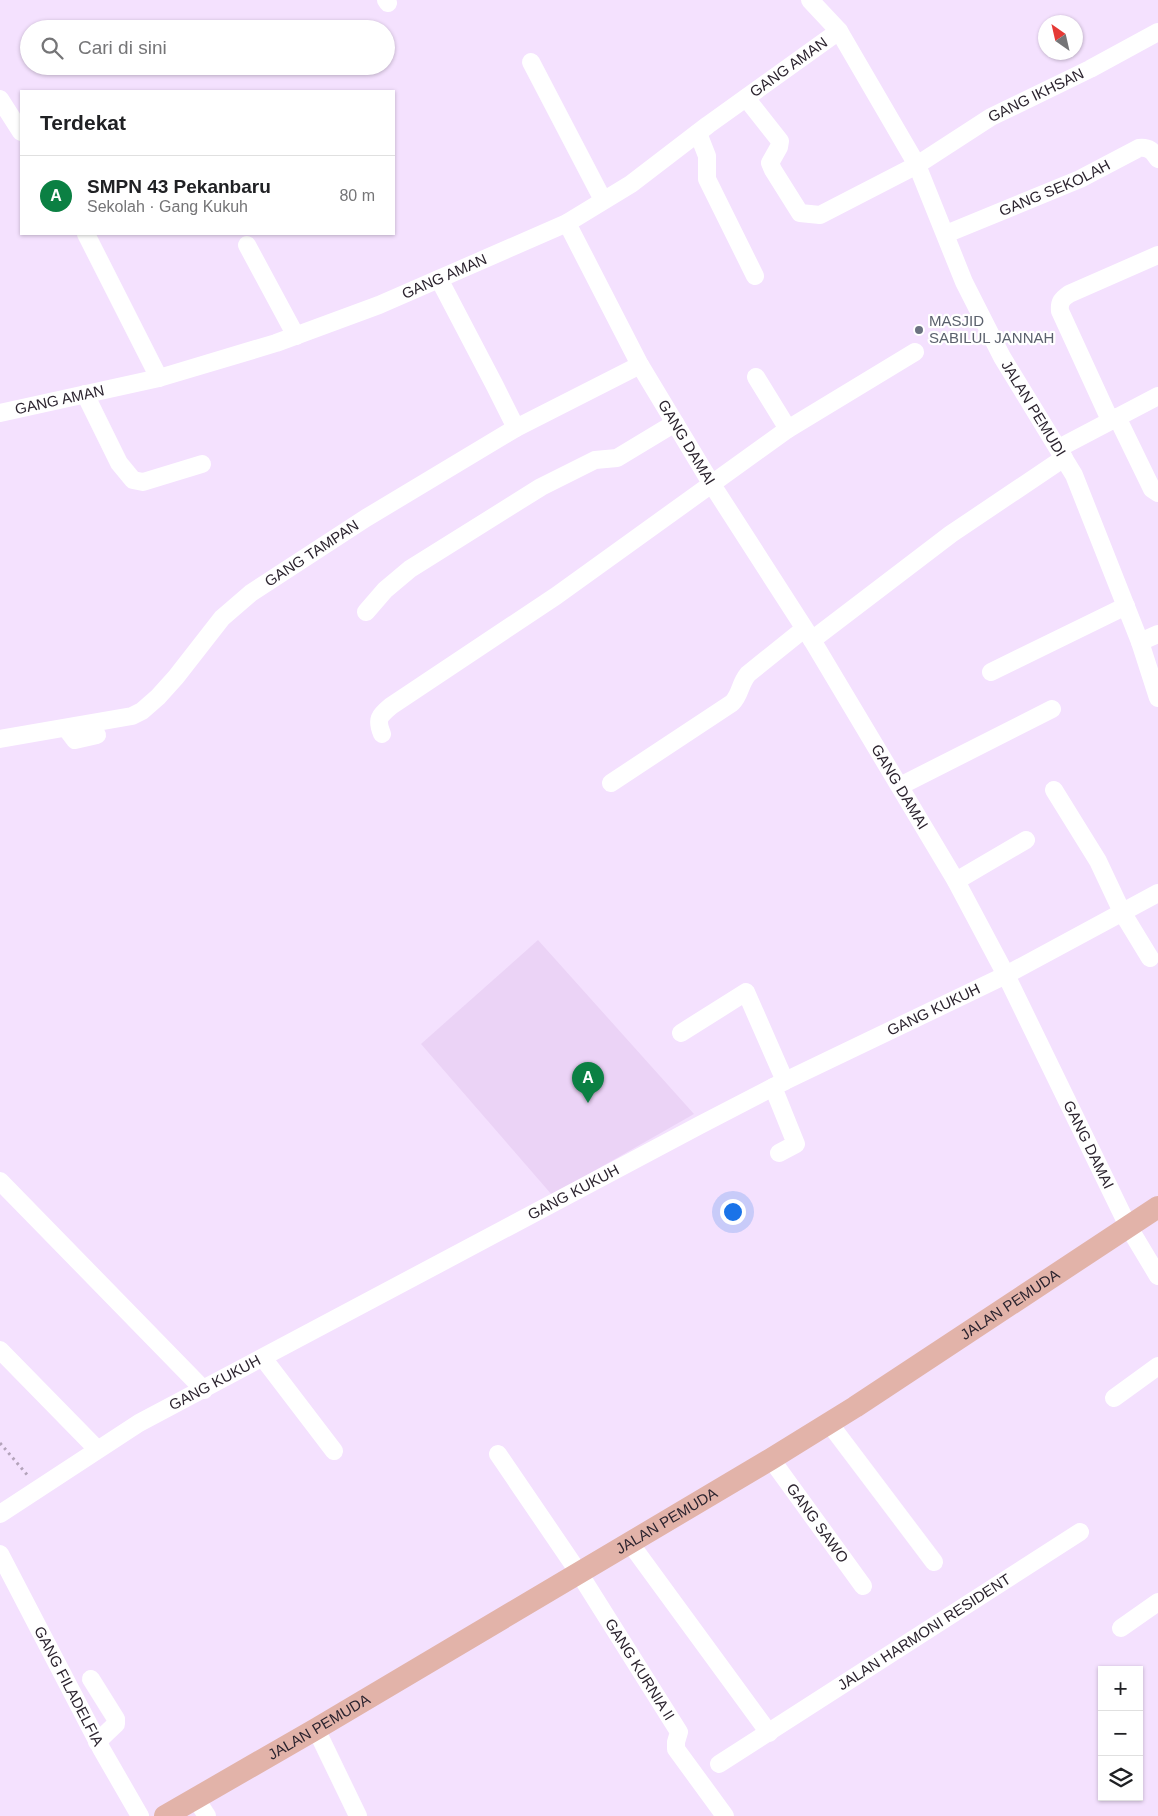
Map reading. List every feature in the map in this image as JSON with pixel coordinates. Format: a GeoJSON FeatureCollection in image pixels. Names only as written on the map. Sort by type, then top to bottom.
{"type":"FeatureCollection","features":[{"type":"Feature","properties":{"kind":"main road","name":"JALAN PEMUDA"},"geometry":{"type":"LineString","coordinates":[[165,1816],[202,1808],[316,1729],[829,1423],[1158,1207]]}},
{"type":"Feature","properties":{"kind":"street","name":"JALAN PEMUDI"},"geometry":{"type":"LineString","coordinates":[[810,0],[839,31],[917,165],[964,282],[1002,356],[1074,475],[1140,642],[1158,698]]}},
{"type":"Feature","properties":{"kind":"street","name":"GANG AMAN"},"geometry":{"type":"LineString","coordinates":[[0,413],[159,378],[296,336],[378,305],[567,223],[631,184],[839,31]]}},
{"type":"Feature","properties":{"kind":"street","name":"GANG IKHSAN"},"geometry":{"type":"LineString","coordinates":[[746,98],[780,141],[779,147],[770,163],[800,213],[820,214],[917,165],[991,117],[1090,69],[1158,32]]}},
{"type":"Feature","properties":{"kind":"street"},"geometry":{"type":"LineString","coordinates":[[531,62],[603,200]]}},
{"type":"Feature","properties":{"kind":"street"},"geometry":{"type":"LineString","coordinates":[[0,99],[20,130]]}},
{"type":"Feature","properties":{"kind":"street"},"geometry":{"type":"LineString","coordinates":[[698,133],[707,156],[707,179],[756,276]]}},
{"type":"Feature","properties":{"kind":"street","name":"GANG SEKOLAH"},"geometry":{"type":"LineString","coordinates":[[946,234],[1080,179],[1139,148],[1146,147],[1154,152],[1158,159]]}},
{"type":"Feature","properties":{"kind":"street","name":"GANG DAMAI"},"geometry":{"type":"LineString","coordinates":[[567,223],[640,365],[711,484],[808,634],[956,881],[1006,975],[1128,1226],[1158,1276]]}},
{"type":"Feature","properties":{"kind":"street"},"geometry":{"type":"LineString","coordinates":[[87,235],[159,378]]}},
{"type":"Feature","properties":{"kind":"street"},"geometry":{"type":"LineString","coordinates":[[247,245],[296,336]]}},
{"type":"Feature","properties":{"kind":"street"},"geometry":{"type":"LineString","coordinates":[[1158,256],[1069,294],[1059,304],[1060,312],[1113,418],[1152,489],[1158,493]]}},
{"type":"Feature","properties":{"kind":"street"},"geometry":{"type":"LineString","coordinates":[[439,279],[496,386],[516,428]]}},
{"type":"Feature","properties":{"kind":"street"},"geometry":{"type":"LineString","coordinates":[[382,734],[379,719],[391,706],[556,596],[788,430],[915,352]]}},
{"type":"Feature","properties":{"kind":"street","name":"GANG TAMPAN"},"geometry":{"type":"LineString","coordinates":[[0,739],[132,716],[142,711],[176,677],[222,618],[251,593],[366,518],[516,428],[640,365]]}},
{"type":"Feature","properties":{"kind":"street"},"geometry":{"type":"LineString","coordinates":[[756,377],[788,430]]}},
{"type":"Feature","properties":{"kind":"street"},"geometry":{"type":"LineString","coordinates":[[85,394],[119,463],[132,480],[143,482],[202,464]]}},
{"type":"Feature","properties":{"kind":"street"},"geometry":{"type":"LineString","coordinates":[[611,783],[732,703],[738,697],[742,681],[748,674],[950,534],[1061,453],[1113,418],[1158,396]]}},
{"type":"Feature","properties":{"kind":"street"},"geometry":{"type":"LineString","coordinates":[[366,612],[385,590],[410,569],[541,487],[595,460],[617,458],[675,423]]}},
{"type":"Feature","properties":{"kind":"street"},"geometry":{"type":"LineString","coordinates":[[991,672],[1126,606]]}},
{"type":"Feature","properties":{"kind":"street"},"geometry":{"type":"LineString","coordinates":[[1140,642],[1158,634]]}},
{"type":"Feature","properties":{"kind":"street"},"geometry":{"type":"LineString","coordinates":[[900,786],[1052,709]]}},
{"type":"Feature","properties":{"kind":"street"},"geometry":{"type":"LineString","coordinates":[[66,728],[75,740],[97,735]]}},
{"type":"Feature","properties":{"kind":"street"},"geometry":{"type":"LineString","coordinates":[[1054,790],[1098,861],[1122,912],[1150,958]]}},
{"type":"Feature","properties":{"kind":"street"},"geometry":{"type":"LineString","coordinates":[[956,881],[1026,840]]}},
{"type":"Feature","properties":{"kind":"street","name":"GANG KUKUH"},"geometry":{"type":"LineString","coordinates":[[0,1514],[139,1423],[779,1084],[1006,975],[1158,893]]}},
{"type":"Feature","properties":{"kind":"street"},"geometry":{"type":"LineString","coordinates":[[681,1033],[746,992],[779,1084],[796,1144],[779,1153]]}},
{"type":"Feature","properties":{"kind":"street"},"geometry":{"type":"LineString","coordinates":[[0,1181],[204,1390]]}},
{"type":"Feature","properties":{"kind":"street"},"geometry":{"type":"LineString","coordinates":[[0,1350],[97,1449]]}},
{"type":"Feature","properties":{"kind":"street"},"geometry":{"type":"LineString","coordinates":[[263,1358],[334,1451]]}},
{"type":"Feature","properties":{"kind":"street"},"geometry":{"type":"LineString","coordinates":[[1114,1398],[1158,1366]]}},
{"type":"Feature","properties":{"kind":"street"},"geometry":{"type":"LineString","coordinates":[[829,1423],[934,1562]]}},
{"type":"Feature","properties":{"kind":"street","name":"GANG KURNIA II"},"geometry":{"type":"LineString","coordinates":[[498,1454],[579,1573],[679,1732],[676,1749],[725,1816]]}},
{"type":"Feature","properties":{"kind":"street","name":"GANG SAWO"},"geometry":{"type":"LineString","coordinates":[[771,1459],[863,1586]]}},
{"type":"Feature","properties":{"kind":"street","name":"JALAN HARMONI RESIDENT"},"geometry":{"type":"LineString","coordinates":[[719,1764],[1080,1532]]}},
{"type":"Feature","properties":{"kind":"street"},"geometry":{"type":"LineString","coordinates":[[630,1543],[769,1733]]}},
{"type":"Feature","properties":{"kind":"street","name":"GANG FILADELFIA"},"geometry":{"type":"LineString","coordinates":[[0,1554],[98,1742],[140,1816]]}},
{"type":"Feature","properties":{"kind":"street"},"geometry":{"type":"LineString","coordinates":[[1121,1628],[1158,1602]]}},
{"type":"Feature","properties":{"kind":"street"},"geometry":{"type":"LineString","coordinates":[[91,1679],[116,1719],[116,1724],[98,1742]]}},
{"type":"Feature","properties":{"kind":"street"},"geometry":{"type":"LineString","coordinates":[[316,1729],[358,1816]]}},
{"type":"Feature","properties":{"kind":"path"},"geometry":{"type":"LineString","coordinates":[[0,1443],[38,1488]]}},
{"type":"Feature","properties":{"kind":"shaded area"},"geometry":{"type":"Polygon","coordinates":[[[538,940],[694,1114],[552,1195],[421,1044],[538,940]]]}},
{"type":"Feature","properties":{"kind":"place","name":"MASJID SABILUL JANNAH"},"geometry":{"type":"Point","coordinates":[919,330]}},
{"type":"Feature","properties":{"kind":"place","name":"SMPN 43 Pekanbaru"},"geometry":{"type":"Point","coordinates":[588,1103]}}]}
